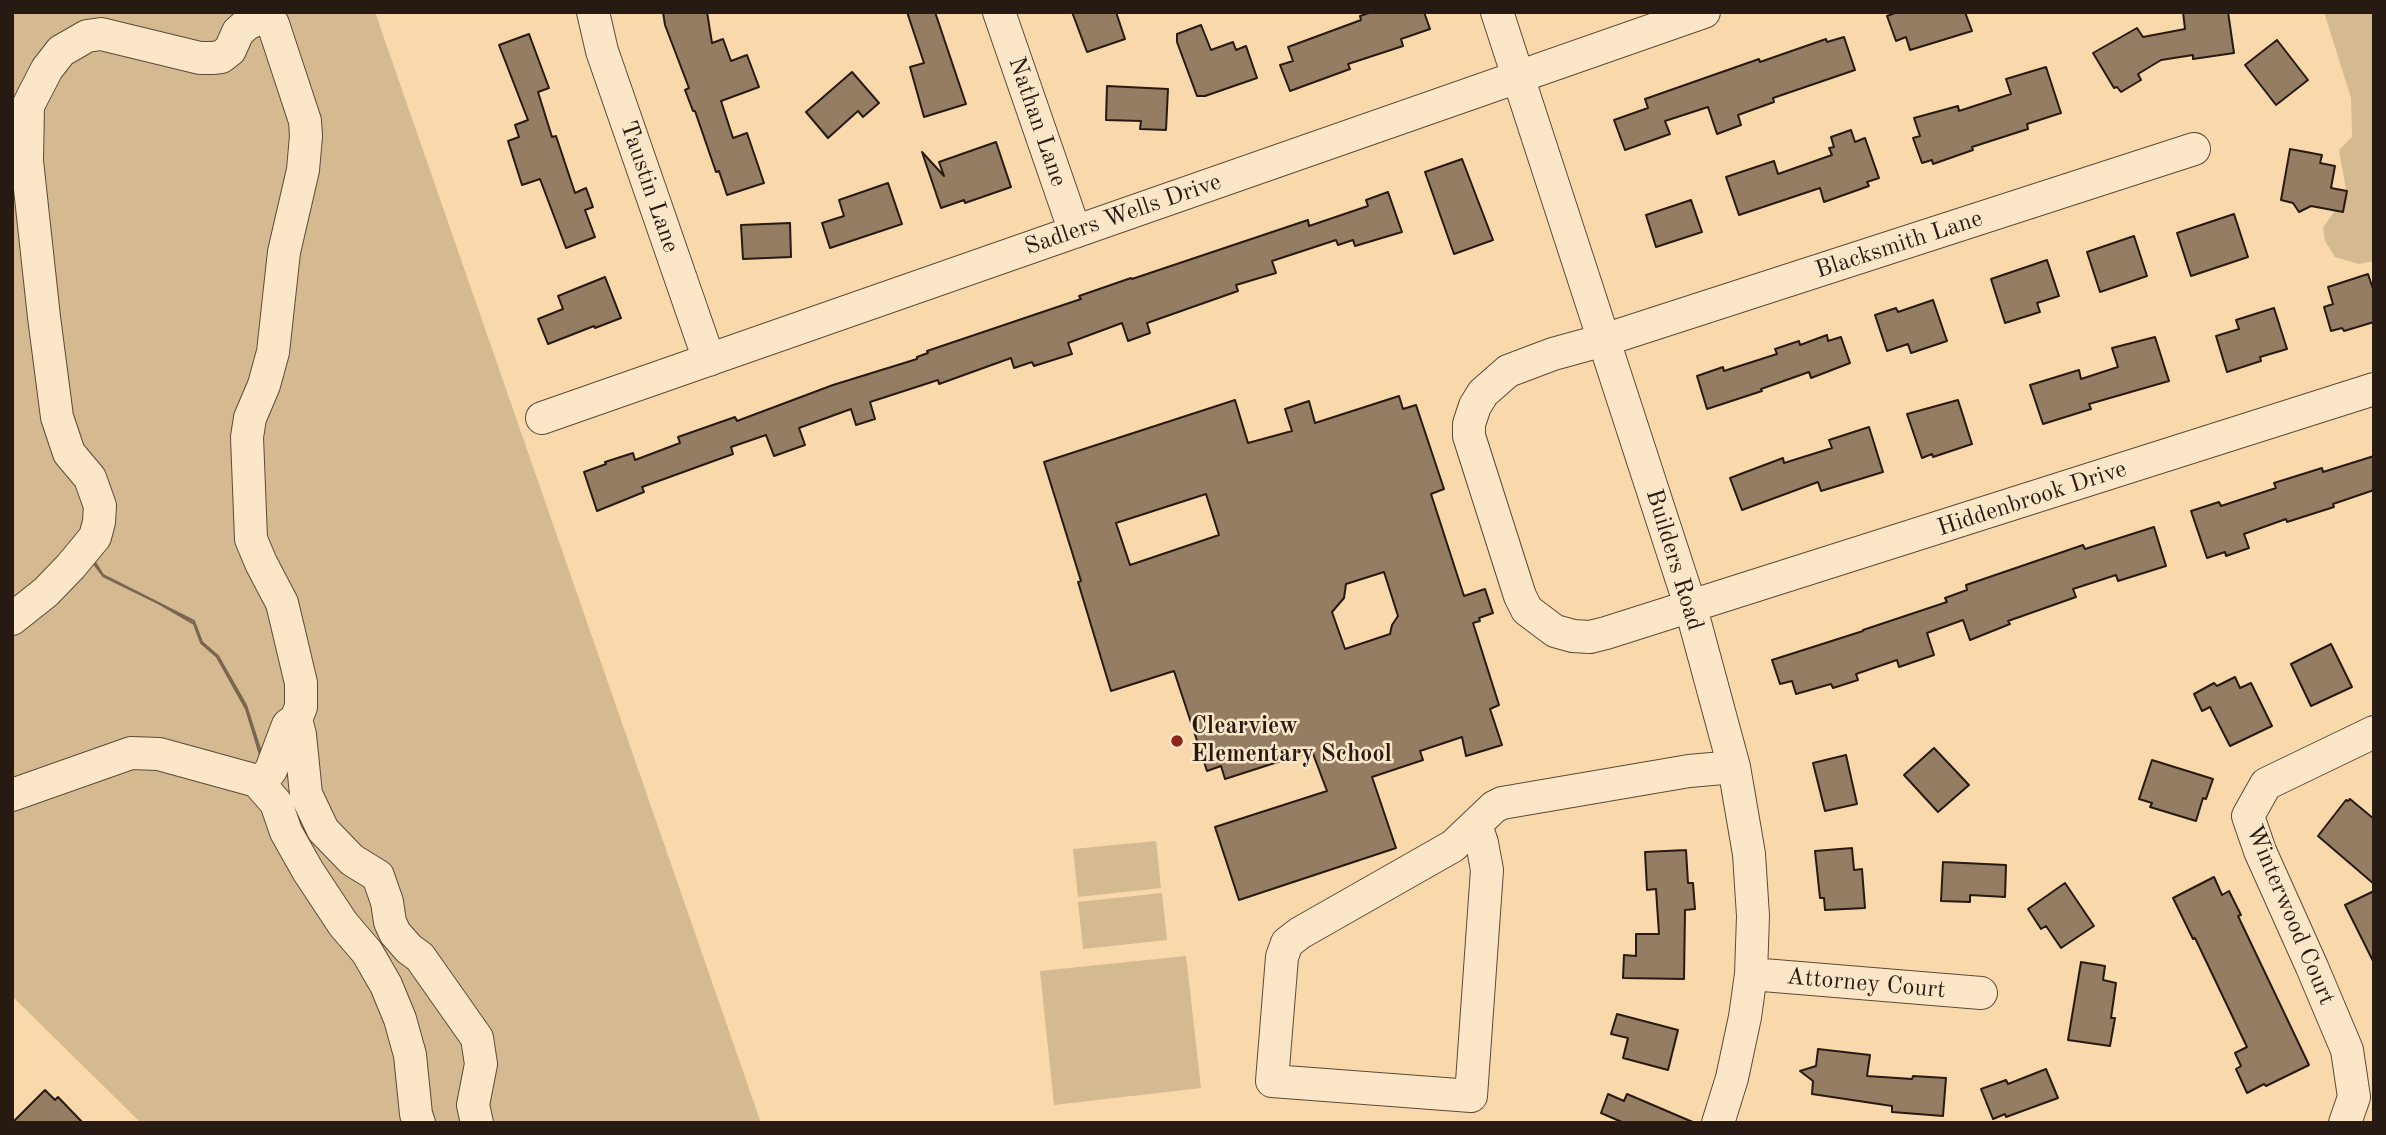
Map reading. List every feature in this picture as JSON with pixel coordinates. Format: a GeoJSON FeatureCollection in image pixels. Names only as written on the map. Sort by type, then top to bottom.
{"type":"FeatureCollection","features":[{"type":"Feature","properties":{"kind":"street","name":"Taustin Lane"},"geometry":{"type":"LineString","coordinates":[[593,12],[602,51],[709,360]]}},
{"type":"Feature","properties":{"kind":"street","name":"Nathan Lane"},"geometry":{"type":"LineString","coordinates":[[999,12],[1075,232]]}},
{"type":"Feature","properties":{"kind":"street","name":"Builders Road"},"geometry":{"type":"LineString","coordinates":[[1497,12],[1691,608],[1734,767],[1749,854],[1753,916],[1751,974],[1732,1078],[1718,1123]]}},
{"type":"Feature","properties":{"kind":"street","name":"Sadlers Wells Drive"},"geometry":{"type":"LineString","coordinates":[[542,418],[1704,12]]}},
{"type":"Feature","properties":{"kind":"street"},"geometry":{"type":"LineString","coordinates":[[12,619],[46,592],[95,537],[100,506],[90,478],[69,453],[57,417],[27,161],[28,106],[47,69],[61,51],[87,36],[101,34],[200,58],[212,58],[221,57],[230,50],[238,32],[247,24],[262,17],[268,18],[273,24],[305,121],[306,136],[303,170],[283,260],[273,352],[264,385],[250,418],[246,461],[251,538],[261,564],[282,603],[301,682],[301,707],[296,719],[288,726],[271,771],[263,780]]}},
{"type":"Feature","properties":{"kind":"street","name":"Blacksmith Lane"},"geometry":{"type":"LineString","coordinates":[[1691,608],[1590,637],[1555,631],[1527,610],[1520,596],[1469,436],[1469,424],[1475,406],[1483,393],[1508,370],[2194,149]]}},
{"type":"Feature","properties":{"kind":"street","name":"Hiddenbrook Drive"},"geometry":{"type":"LineString","coordinates":[[1691,608],[2374,389]]}},
{"type":"Feature","properties":{"kind":"street"},"geometry":{"type":"LineString","coordinates":[[296,719],[306,794],[323,830],[352,860],[378,876],[395,933],[420,957],[477,1038],[481,1064],[473,1105],[477,1123]]}},
{"type":"Feature","properties":{"kind":"street","name":"Winterwood Court"},"geometry":{"type":"LineString","coordinates":[[2345,1123],[2354,1097],[2347,1050],[2260,851],[2248,817],[2266,784],[2374,732]]}},
{"type":"Feature","properties":{"kind":"street"},"geometry":{"type":"LineString","coordinates":[[12,795],[131,753],[159,754],[257,781],[276,803],[286,832],[308,871],[343,924],[366,952],[386,985],[400,1019],[410,1055],[419,1123]]}},
{"type":"Feature","properties":{"kind":"street"},"geometry":{"type":"LineString","coordinates":[[1476,825],[1487,870],[1471,1096],[1272,1081],[1282,957],[1287,943],[1311,926],[1453,846],[1494,807],[1513,800],[1689,771],[1734,767]]}},
{"type":"Feature","properties":{"kind":"street","name":"Attorney Court"},"geometry":{"type":"LineString","coordinates":[[1751,974],[1981,993]]}},
{"type":"Feature","properties":{"kind":"shaded area"},"geometry":{"type":"Polygon","coordinates":[[[12,12],[375,12],[761,1123],[141,1123],[12,996],[12,12]]]}},
{"type":"Feature","properties":{"kind":"shaded area"},"geometry":{"type":"Polygon","coordinates":[[[2324,12],[2374,12],[2374,261],[2359,264],[2335,257],[2325,241],[2323,227],[2347,195],[2339,150],[2352,137],[2351,98],[2324,12]]]}},
{"type":"Feature","properties":{"kind":"shaded area"},"geometry":{"type":"Polygon","coordinates":[[[93,559],[103,575],[194,621],[202,642],[218,656],[246,705],[262,755],[246,709],[217,657],[201,643],[194,624],[103,576],[91,560],[93,559]]]}},
{"type":"Feature","properties":{"kind":"shaded area"},"geometry":{"type":"Polygon","coordinates":[[[1156,841],[1161,888],[1078,897],[1073,849],[1156,841]]]}},
{"type":"Feature","properties":{"kind":"shaded area"},"geometry":{"type":"Polygon","coordinates":[[[1162,893],[1167,940],[1083,949],[1078,902],[1162,893]]]}},
{"type":"Feature","properties":{"kind":"shaded area"},"geometry":{"type":"Polygon","coordinates":[[[1186,956],[1201,1088],[1054,1105],[1040,971],[1186,956]]]}},
{"type":"Feature","properties":{"kind":"building"},"geometry":{"type":"Polygon","coordinates":[[[663,12],[707,12],[712,43],[723,39],[731,61],[747,55],[759,87],[721,101],[733,138],[747,133],[764,183],[727,195],[685,90],[689,88],[665,25],[663,12]]]}},
{"type":"Feature","properties":{"kind":"building"},"geometry":{"type":"Polygon","coordinates":[[[907,12],[935,12],[966,104],[924,117],[910,67],[924,63],[907,12]]]}},
{"type":"Feature","properties":{"kind":"building"},"geometry":{"type":"Polygon","coordinates":[[[1072,12],[1116,12],[1125,39],[1087,52],[1072,12]]]}},
{"type":"Feature","properties":{"kind":"building"},"geometry":{"type":"Polygon","coordinates":[[[1372,12],[1424,12],[1430,29],[1401,39],[1403,46],[1348,64],[1350,69],[1290,91],[1280,65],[1293,61],[1288,47],[1361,20],[1360,16],[1372,12]]]}},
{"type":"Feature","properties":{"kind":"building"},"geometry":{"type":"Polygon","coordinates":[[[1898,12],[1965,12],[1972,31],[1910,50],[1906,37],[1896,41],[1887,16],[1898,12]]]}},
{"type":"Feature","properties":{"kind":"building"},"geometry":{"type":"Polygon","coordinates":[[[2183,12],[2228,12],[2234,53],[2161,60],[2138,74],[2141,80],[2121,92],[2117,87],[2114,88],[2093,53],[2137,28],[2143,37],[2185,29],[2183,12]]]}},
{"type":"Feature","properties":{"kind":"building"},"geometry":{"type":"Polygon","coordinates":[[[1201,25],[1211,50],[1233,42],[1236,50],[1246,46],[1257,78],[1205,96],[1197,96],[1177,42],[1177,34],[1201,25]]]}},
{"type":"Feature","properties":{"kind":"building"},"geometry":{"type":"Polygon","coordinates":[[[529,34],[549,88],[538,92],[552,137],[556,136],[575,193],[586,188],[593,207],[585,210],[595,237],[566,248],[540,179],[522,185],[508,141],[519,137],[515,125],[528,120],[499,45],[529,34]]]}},
{"type":"Feature","properties":{"kind":"building"},"geometry":{"type":"Polygon","coordinates":[[[1844,37],[1855,70],[1773,98],[1774,102],[1738,115],[1741,125],[1717,134],[1708,107],[1665,121],[1670,134],[1625,150],[1614,120],[1648,108],[1645,99],[1759,59],[1760,62],[1826,39],[1827,42],[1844,37]]]}},
{"type":"Feature","properties":{"kind":"building"},"geometry":{"type":"Polygon","coordinates":[[[2277,40],[2308,80],[2276,105],[2245,65],[2277,40]]]}},
{"type":"Feature","properties":{"kind":"building"},"geometry":{"type":"Polygon","coordinates":[[[2046,67],[2061,113],[2027,124],[2028,129],[1972,147],[1973,150],[1933,164],[1932,160],[1922,163],[1913,138],[1920,136],[1914,118],[1958,106],[1959,111],[2011,94],[2006,79],[2046,67]]]}},
{"type":"Feature","properties":{"kind":"building"},"geometry":{"type":"Polygon","coordinates":[[[852,72],[879,103],[863,117],[858,111],[828,138],[806,112],[852,72]]]}},
{"type":"Feature","properties":{"kind":"building"},"geometry":{"type":"Polygon","coordinates":[[[1107,86],[1168,89],[1166,130],[1140,129],[1141,121],[1106,120],[1107,86]]]}},
{"type":"Feature","properties":{"kind":"building"},"geometry":{"type":"Polygon","coordinates":[[[1851,130],[1855,142],[1865,138],[1879,178],[1867,182],[1869,186],[1824,202],[1820,188],[1739,215],[1726,177],[1774,161],[1778,174],[1832,155],[1829,148],[1834,147],[1831,137],[1851,130]]]}},
{"type":"Feature","properties":{"kind":"building"},"geometry":{"type":"Polygon","coordinates":[[[996,142],[1011,187],[965,203],[964,200],[941,208],[922,152],[944,176],[939,162],[996,142]]]}},
{"type":"Feature","properties":{"kind":"building"},"geometry":{"type":"Polygon","coordinates":[[[2290,149],[2322,155],[2320,163],[2335,166],[2331,188],[2347,191],[2343,212],[2311,206],[2299,212],[2293,203],[2281,200],[2290,149]]]}},
{"type":"Feature","properties":{"kind":"building"},"geometry":{"type":"Polygon","coordinates":[[[1462,159],[1493,240],[1454,254],[1425,172],[1462,159]]]}},
{"type":"Feature","properties":{"kind":"building"},"geometry":{"type":"Polygon","coordinates":[[[888,183],[902,224],[830,248],[822,223],[844,216],[839,200],[888,183]]]}},
{"type":"Feature","properties":{"kind":"building"},"geometry":{"type":"Polygon","coordinates":[[[1388,192],[1402,232],[1355,246],[1353,240],[1338,245],[1336,240],[1272,261],[1276,273],[1236,285],[1238,291],[1147,323],[1150,333],[1128,341],[1122,323],[1068,343],[1072,354],[1034,366],[1032,362],[1014,368],[1011,358],[939,384],[938,380],[870,402],[875,419],[856,425],[851,409],[799,428],[805,445],[774,456],[766,435],[731,447],[733,454],[642,487],[644,492],[597,511],[584,472],[606,464],[605,462],[633,453],[635,460],[680,443],[678,437],[735,417],[737,421],[833,385],[917,359],[928,353],[927,351],[1081,299],[1079,296],[1131,278],[1308,220],[1309,226],[1368,206],[1366,200],[1388,192]]]}},
{"type":"Feature","properties":{"kind":"building"},"geometry":{"type":"Polygon","coordinates":[[[1691,200],[1702,232],[1656,247],[1646,215],[1691,200]]]}},
{"type":"Feature","properties":{"kind":"building"},"geometry":{"type":"Polygon","coordinates":[[[2234,214],[2248,257],[2191,276],[2177,233],[2234,214]]]}},
{"type":"Feature","properties":{"kind":"building"},"geometry":{"type":"Polygon","coordinates":[[[790,223],[791,257],[743,259],[741,225],[790,223]]]}},
{"type":"Feature","properties":{"kind":"building"},"geometry":{"type":"Polygon","coordinates":[[[2134,236],[2147,276],[2100,292],[2087,252],[2134,236]]]}},
{"type":"Feature","properties":{"kind":"building"},"geometry":{"type":"Polygon","coordinates":[[[2047,260],[2059,296],[2037,303],[2040,312],[2005,323],[1991,279],[2047,260]]]}},
{"type":"Feature","properties":{"kind":"building"},"geometry":{"type":"Polygon","coordinates":[[[2368,274],[2374,292],[2374,322],[2344,331],[2342,328],[2331,331],[2324,307],[2333,304],[2328,287],[2368,274]]]}},
{"type":"Feature","properties":{"kind":"building"},"geometry":{"type":"Polygon","coordinates":[[[605,277],[621,318],[548,344],[538,319],[563,309],[558,296],[605,277]]]}},
{"type":"Feature","properties":{"kind":"building"},"geometry":{"type":"Polygon","coordinates":[[[1933,300],[1947,341],[1911,353],[1908,344],[1887,351],[1875,315],[1896,308],[1898,312],[1933,300]]]}},
{"type":"Feature","properties":{"kind":"building"},"geometry":{"type":"Polygon","coordinates":[[[2274,308],[2287,349],[2260,357],[2261,361],[2227,372],[2216,336],[2239,329],[2236,320],[2274,308]]]}},
{"type":"Feature","properties":{"kind":"building"},"geometry":{"type":"Polygon","coordinates":[[[1827,335],[1828,341],[1841,337],[1850,363],[1811,378],[1809,372],[1707,409],[1697,376],[1723,367],[1724,371],[1777,354],[1775,349],[1799,341],[1800,345],[1827,335]]]}},
{"type":"Feature","properties":{"kind":"building"},"geometry":{"type":"Polygon","coordinates":[[[2155,337],[2169,381],[2089,404],[2091,409],[2043,424],[2030,385],[2079,370],[2081,379],[2118,367],[2112,348],[2155,337]]]}},
{"type":"Feature","properties":{"kind":"building"},"geometry":{"type":"Polygon","coordinates":[[[1399,396],[1403,409],[1416,405],[1444,489],[1431,494],[1464,596],[1485,589],[1493,613],[1473,623],[1499,705],[1490,709],[1502,745],[1466,756],[1462,737],[1420,751],[1423,760],[1372,777],[1396,848],[1239,900],[1215,827],[1327,791],[1312,751],[1225,779],[1221,766],[1207,771],[1174,671],[1111,691],[1044,462],[1235,400],[1248,443],[1292,431],[1285,409],[1309,401],[1315,423],[1399,396]],[[1206,494],[1116,523],[1130,565],[1219,535],[1206,494]],[[1384,572],[1346,584],[1344,598],[1332,612],[1345,649],[1390,634],[1398,616],[1384,572]]]}},
{"type":"Feature","properties":{"kind":"building"},"geometry":{"type":"Polygon","coordinates":[[[1958,400],[1972,444],[1922,458],[1907,414],[1958,400]]]}},
{"type":"Feature","properties":{"kind":"building"},"geometry":{"type":"Polygon","coordinates":[[[1869,427],[1883,472],[1821,491],[1818,482],[1742,510],[1730,478],[1783,458],[1784,463],[1832,448],[1829,440],[1869,427]]]}},
{"type":"Feature","properties":{"kind":"building"},"geometry":{"type":"Polygon","coordinates":[[[2374,456],[2374,490],[2333,504],[2334,507],[2287,522],[2286,519],[2244,534],[2249,548],[2226,556],[2225,552],[2207,558],[2191,511],[2219,502],[2221,506],[2276,488],[2274,483],[2322,468],[2323,472],[2374,456]]]}},
{"type":"Feature","properties":{"kind":"building"},"geometry":{"type":"Polygon","coordinates":[[[2154,527],[2166,566],[2118,581],[2116,575],[2073,589],[2076,597],[2008,621],[2010,624],[1970,640],[1963,620],[1927,633],[1934,655],[1899,667],[1897,660],[1856,674],[1858,680],[1833,688],[1831,684],[1796,694],[1792,681],[1780,684],[1772,660],[1947,602],[1945,598],[1967,590],[1966,585],[2083,545],[2085,549],[2154,527]]]}},
{"type":"Feature","properties":{"kind":"building"},"geometry":{"type":"Polygon","coordinates":[[[2331,644],[2352,687],[2311,706],[2291,664],[2331,644]]]}},
{"type":"Feature","properties":{"kind":"building"},"geometry":{"type":"Polygon","coordinates":[[[2235,677],[2240,688],[2251,683],[2272,726],[2230,746],[2210,707],[2202,711],[2194,694],[2214,683],[2217,686],[2235,677]]]}},
{"type":"Feature","properties":{"kind":"building"},"geometry":{"type":"Polygon","coordinates":[[[1934,748],[1969,785],[1938,812],[1904,775],[1934,748]]]}},
{"type":"Feature","properties":{"kind":"building"},"geometry":{"type":"Polygon","coordinates":[[[1846,755],[1857,804],[1825,811],[1813,763],[1846,755]]]}},
{"type":"Feature","properties":{"kind":"building"},"geometry":{"type":"Polygon","coordinates":[[[2152,760],[2213,779],[2206,799],[2203,798],[2196,821],[2150,807],[2152,803],[2139,799],[2152,760]]]}},
{"type":"Feature","properties":{"kind":"building"},"geometry":{"type":"Polygon","coordinates":[[[2350,799],[2374,819],[2374,884],[2318,836],[2346,800],[2350,799]]]}},
{"type":"Feature","properties":{"kind":"building"},"geometry":{"type":"Polygon","coordinates":[[[1852,848],[1854,870],[1862,869],[1865,908],[1825,910],[1824,898],[1820,898],[1815,851],[1852,848]]]}},
{"type":"Feature","properties":{"kind":"building"},"geometry":{"type":"Polygon","coordinates":[[[1686,850],[1688,883],[1693,883],[1695,909],[1685,910],[1684,979],[1623,978],[1624,955],[1636,956],[1636,934],[1659,934],[1656,889],[1647,890],[1645,852],[1686,850]]]}},
{"type":"Feature","properties":{"kind":"building"},"geometry":{"type":"Polygon","coordinates":[[[1943,862],[2006,865],[2005,897],[1970,895],[1970,902],[1941,901],[1943,862]]]}},
{"type":"Feature","properties":{"kind":"building"},"geometry":{"type":"Polygon","coordinates":[[[2214,877],[2222,895],[2229,891],[2241,915],[2238,916],[2309,1065],[2247,1093],[2236,1069],[2241,1066],[2235,1053],[2247,1047],[2173,898],[2214,877]]]}},
{"type":"Feature","properties":{"kind":"building"},"geometry":{"type":"Polygon","coordinates":[[[2065,883],[2094,926],[2061,948],[2046,926],[2041,929],[2028,909],[2065,883]]]}},
{"type":"Feature","properties":{"kind":"building"},"geometry":{"type":"Polygon","coordinates":[[[2374,891],[2374,963],[2345,905],[2374,891]]]}},
{"type":"Feature","properties":{"kind":"building"},"geometry":{"type":"Polygon","coordinates":[[[2081,962],[2105,966],[2103,980],[2116,983],[2111,1018],[2115,1018],[2110,1046],[2068,1040],[2081,962]]]}},
{"type":"Feature","properties":{"kind":"building"},"geometry":{"type":"Polygon","coordinates":[[[1617,1014],[1678,1030],[1668,1070],[1623,1058],[1628,1038],[1611,1034],[1617,1014]]]}},
{"type":"Feature","properties":{"kind":"building"},"geometry":{"type":"Polygon","coordinates":[[[1818,1049],[1870,1055],[1867,1076],[1946,1078],[1943,1116],[1892,1112],[1892,1106],[1812,1094],[1813,1081],[1800,1071],[1816,1066],[1818,1049]]]}},
{"type":"Feature","properties":{"kind":"building"},"geometry":{"type":"Polygon","coordinates":[[[2046,1069],[2058,1098],[1993,1119],[1981,1089],[2006,1080],[2008,1084],[2046,1069]]]}},
{"type":"Feature","properties":{"kind":"building"},"geometry":{"type":"Polygon","coordinates":[[[45,1090],[55,1100],[58,1097],[83,1123],[12,1123],[45,1090]]]}},
{"type":"Feature","properties":{"kind":"building"},"geometry":{"type":"Polygon","coordinates":[[[1608,1094],[1624,1101],[1627,1094],[1695,1123],[1624,1123],[1601,1113],[1608,1094]]]}},
{"type":"Feature","properties":{"kind":"place","name":"Clearview Elementary School"},"geometry":{"type":"Point","coordinates":[1177,741]}}]}
